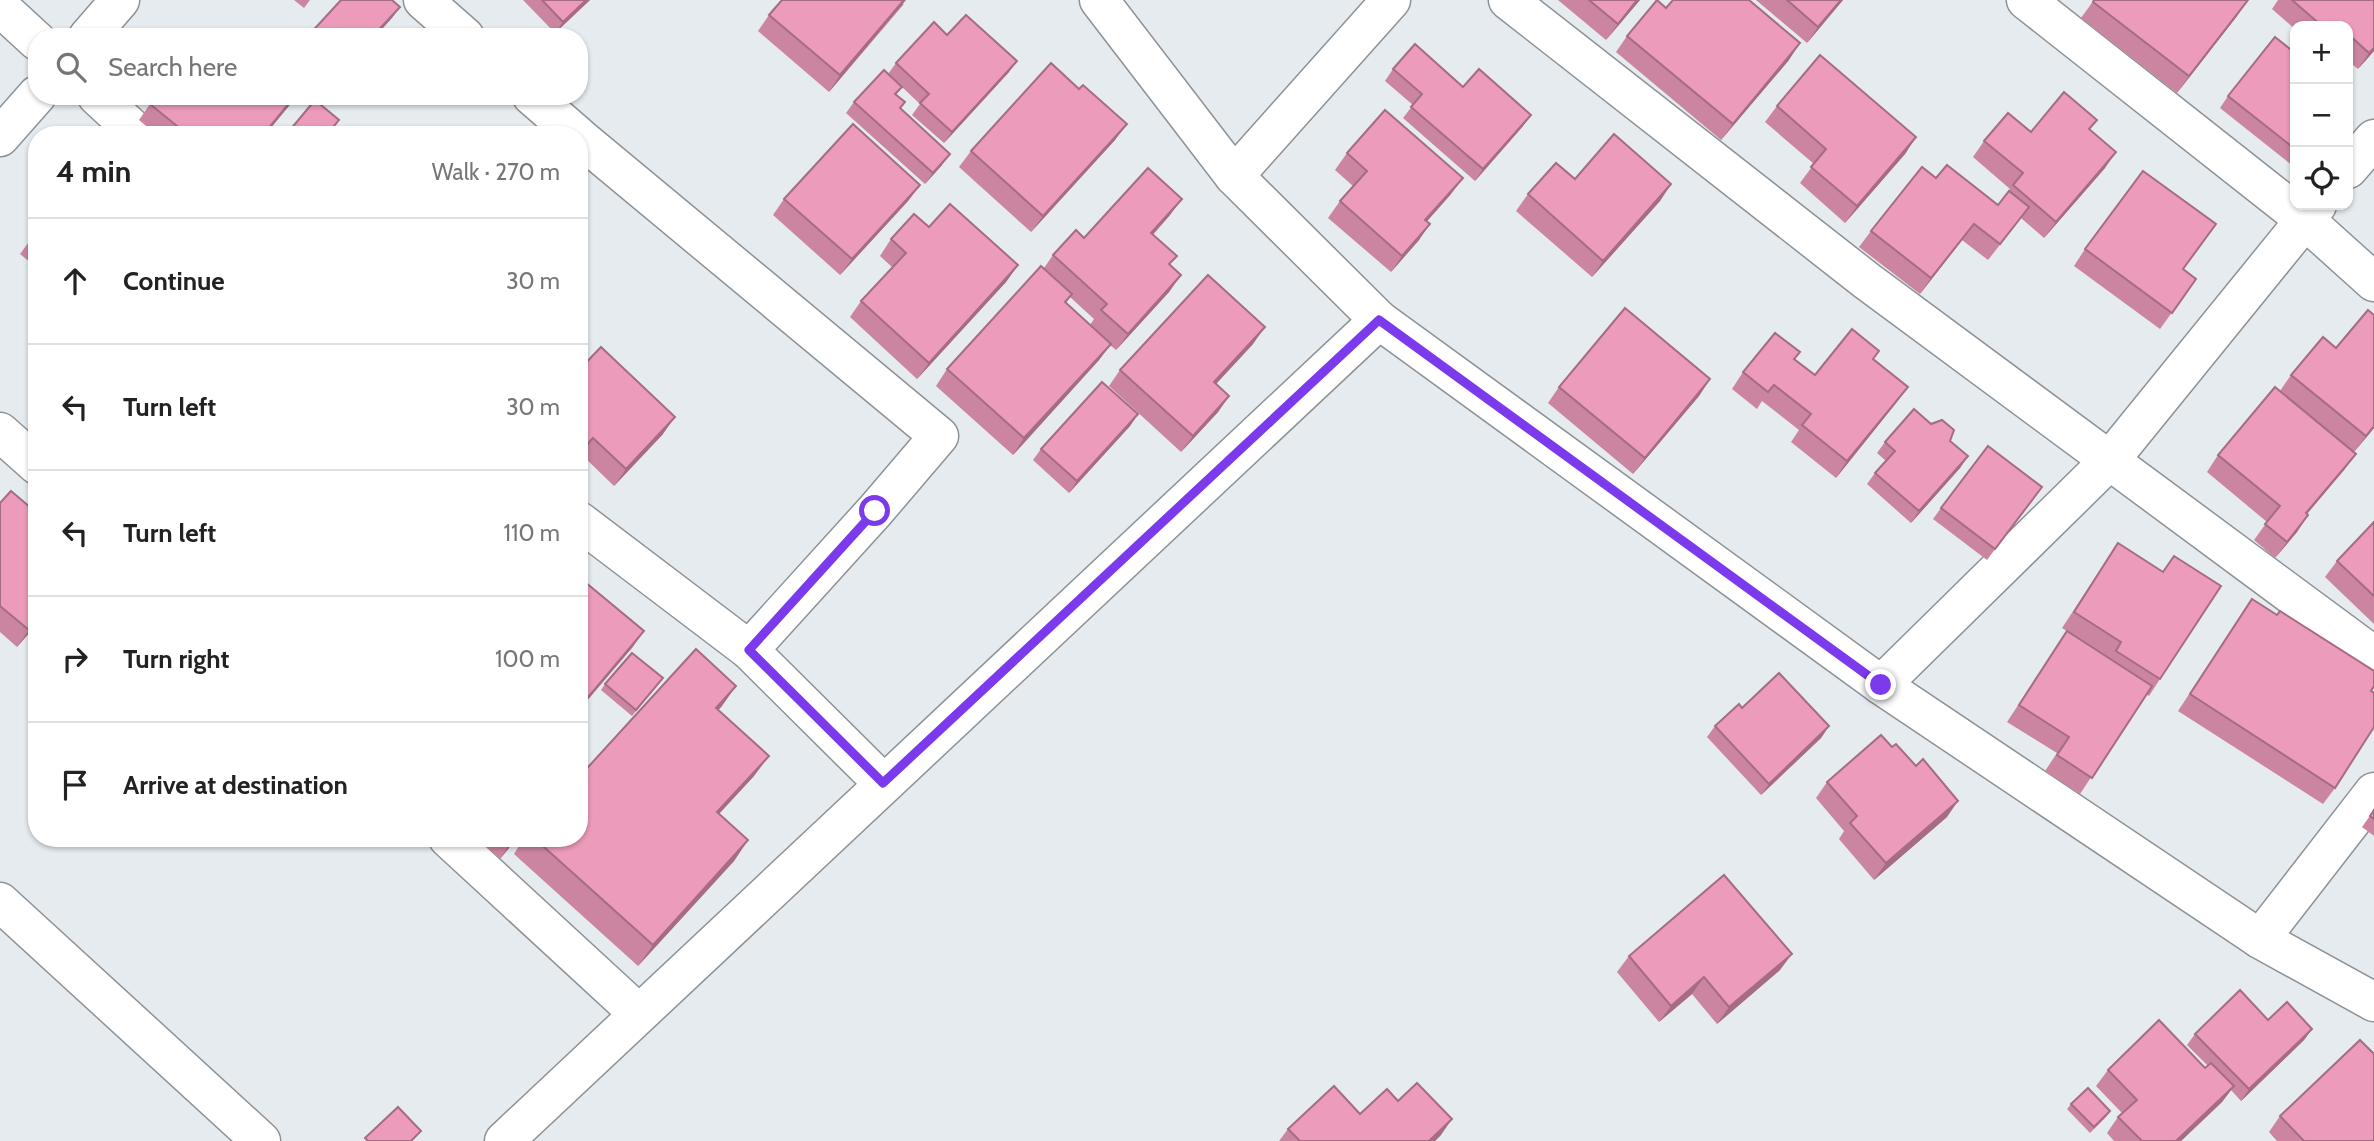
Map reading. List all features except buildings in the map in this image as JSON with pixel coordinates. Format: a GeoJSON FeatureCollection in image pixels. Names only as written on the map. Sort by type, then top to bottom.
{"type":"FeatureCollection","features":[{"type":"Feature","properties":{"kind":"street"},"geometry":{"type":"LineString","coordinates":[[96,28],[120,0]]}},
{"type":"Feature","properties":{"kind":"street"},"geometry":{"type":"LineString","coordinates":[[423,0],[455,28]]}},
{"type":"Feature","properties":{"kind":"street"},"geometry":{"type":"LineString","coordinates":[[1099,0],[1234,176],[1379,320],[1881,685],[2260,939],[2374,1002]]}},
{"type":"Feature","properties":{"kind":"street"},"geometry":{"type":"LineString","coordinates":[[1234,176],[1391,0]]}},
{"type":"Feature","properties":{"kind":"street"},"geometry":{"type":"LineString","coordinates":[[1508,0],[1867,282],[2374,656]]}},
{"type":"Feature","properties":{"kind":"street"},"geometry":{"type":"LineString","coordinates":[[2026,0],[2311,212],[2374,282]]}},
{"type":"Feature","properties":{"kind":"street"},"geometry":{"type":"LineString","coordinates":[[0,7],[28,33]]}},
{"type":"Feature","properties":{"kind":"street"},"geometry":{"type":"LineString","coordinates":[[0,137],[28,105]]}},
{"type":"Feature","properties":{"kind":"street"},"geometry":{"type":"LineString","coordinates":[[107,105],[129,126]]}},
{"type":"Feature","properties":{"kind":"street"},"geometry":{"type":"LineString","coordinates":[[542,105],[566,126]]}},
{"type":"Feature","properties":{"kind":"street"},"geometry":{"type":"LineString","coordinates":[[2353,163],[2374,139]]}},
{"type":"Feature","properties":{"kind":"street"},"geometry":{"type":"LineString","coordinates":[[588,144],[939,436],[749,650]]}},
{"type":"Feature","properties":{"kind":"street"},"geometry":{"type":"LineString","coordinates":[[1881,685],[2110,460],[2311,212]]}},
{"type":"Feature","properties":{"kind":"street"},"geometry":{"type":"LineString","coordinates":[[503,1141],[1379,320]]}},
{"type":"Feature","properties":{"kind":"street"},"geometry":{"type":"LineString","coordinates":[[0,432],[28,457]]}},
{"type":"Feature","properties":{"kind":"street"},"geometry":{"type":"LineString","coordinates":[[588,528],[749,650],[883,783]]}},
{"type":"Feature","properties":{"kind":"street"},"geometry":{"type":"LineString","coordinates":[[2260,939],[2374,792]]}},
{"type":"Feature","properties":{"kind":"street"},"geometry":{"type":"LineString","coordinates":[[458,847],[638,1013]]}},
{"type":"Feature","properties":{"kind":"street"},"geometry":{"type":"LineString","coordinates":[[0,902],[261,1141]]}},
{"type":"Feature","properties":{"kind":"route"},"geometry":{"type":"LineString","coordinates":[[875,511],[749,650],[883,783],[1379,320],[1881,685]]}}]}
